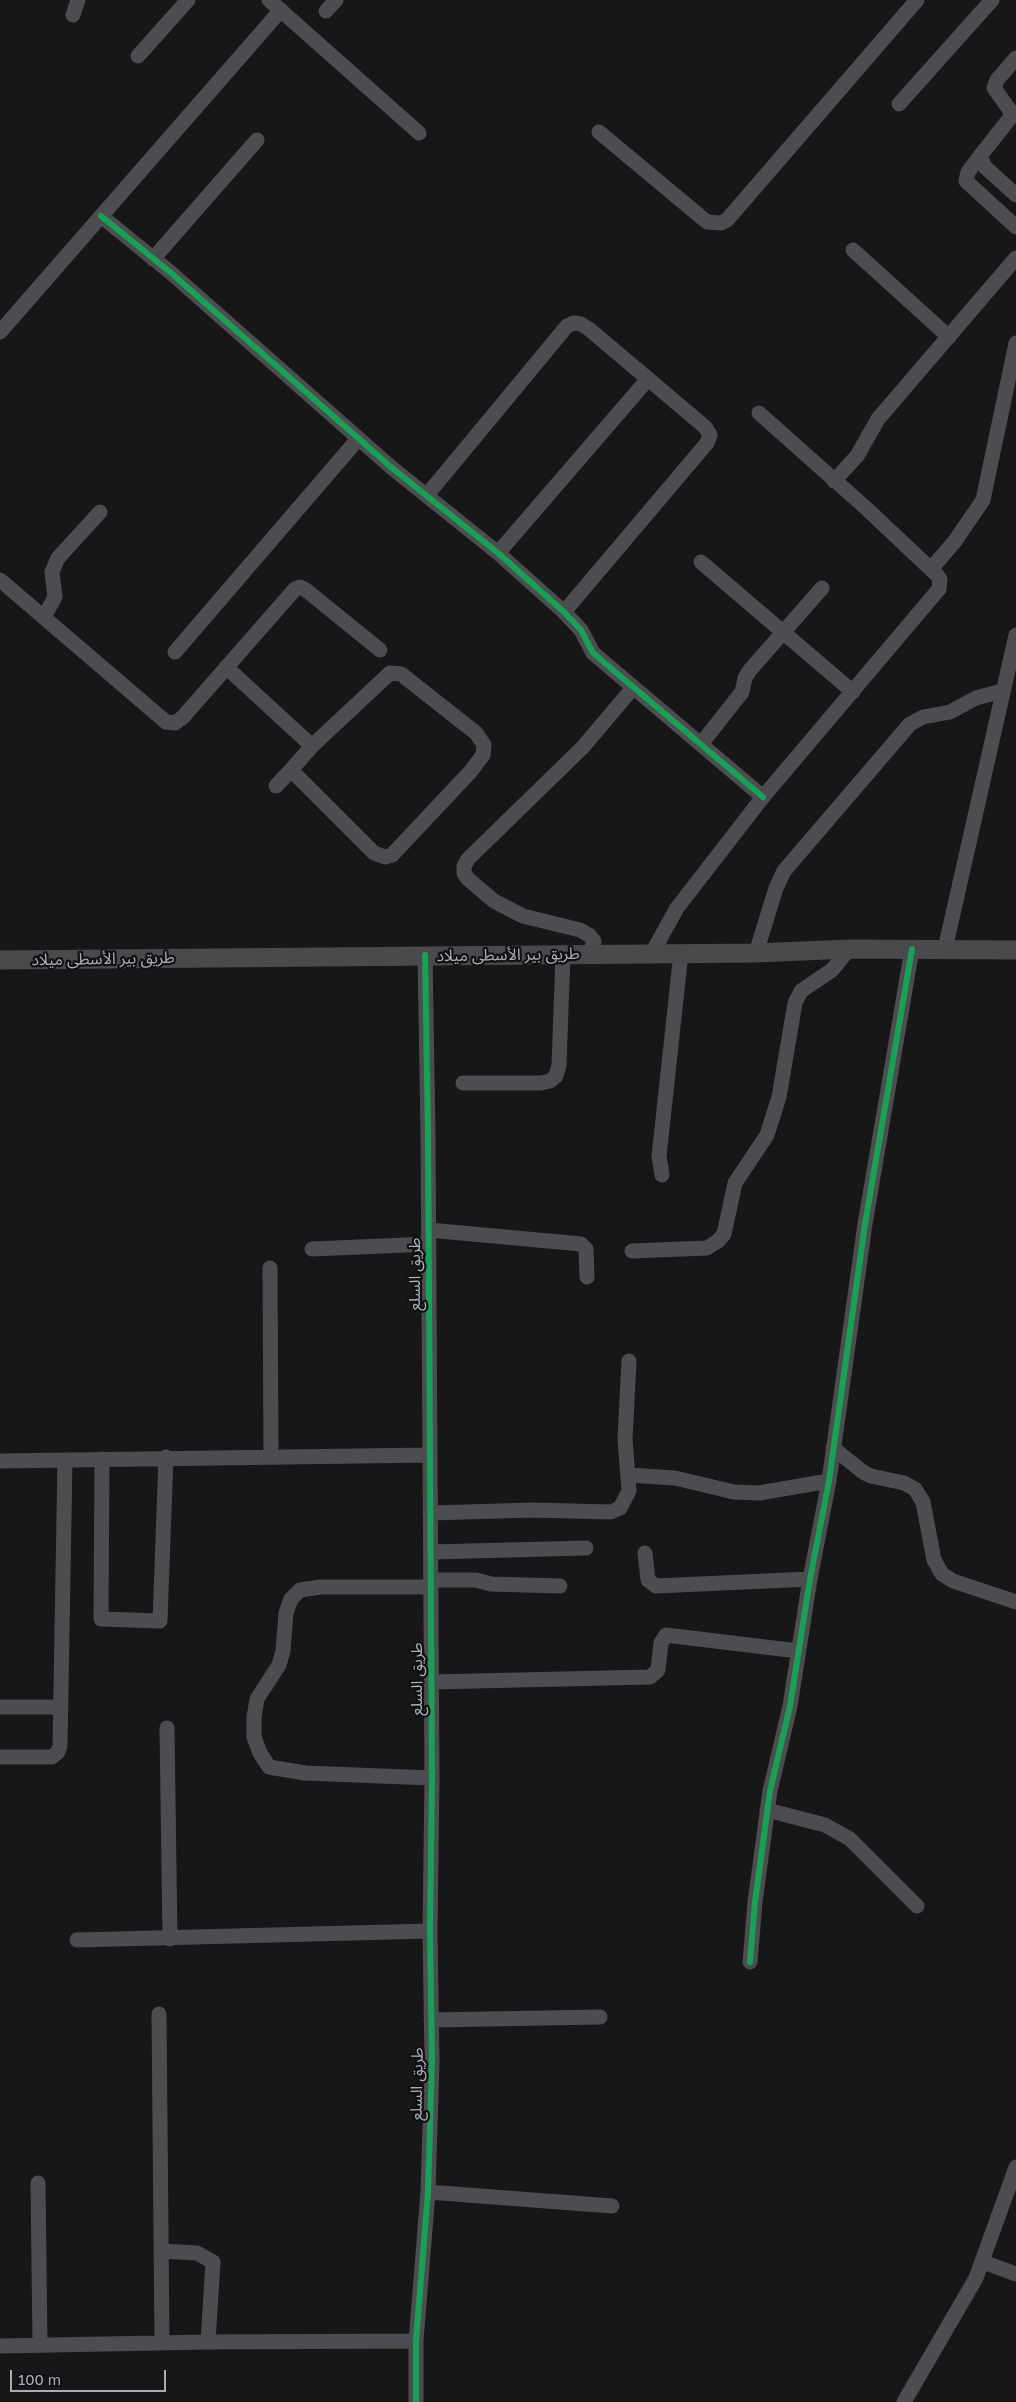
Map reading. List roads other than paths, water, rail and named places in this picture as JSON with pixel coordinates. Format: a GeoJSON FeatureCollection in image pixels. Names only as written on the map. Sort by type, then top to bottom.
{"type":"FeatureCollection","features":[{"type":"Feature","properties":{"kind":"main road","name":"طريق بير الأسطى ميلاد"},"geometry":{"type":"LineString","coordinates":[[0,960],[756,953],[849,949],[1016,950]]}},
{"type":"Feature","properties":{"kind":"street"},"geometry":{"type":"LineString","coordinates":[[72,15],[78,0]]}},
{"type":"Feature","properties":{"kind":"street"},"geometry":{"type":"LineString","coordinates":[[138,56],[188,0]]}},
{"type":"Feature","properties":{"kind":"street"},"geometry":{"type":"LineString","coordinates":[[599,132],[707,222],[721,223],[727,220],[917,0]]}},
{"type":"Feature","properties":{"kind":"street"},"geometry":{"type":"LineString","coordinates":[[899,104],[992,0]]}},
{"type":"Feature","properties":{"kind":"street"},"geometry":{"type":"LineString","coordinates":[[0,332],[101,216],[275,5],[419,133]]}},
{"type":"Feature","properties":{"kind":"street"},"geometry":{"type":"LineString","coordinates":[[1016,58],[997,80],[994,88],[1011,112],[1010,118],[982,151],[968,172],[966,181],[1016,227]]}},
{"type":"Feature","properties":{"kind":"street"},"geometry":{"type":"LineString","coordinates":[[153,259],[257,140]]}},
{"type":"Feature","properties":{"kind":"street"},"geometry":{"type":"LineString","coordinates":[[980,156],[986,167],[1016,195]]}},
{"type":"Feature","properties":{"kind":"street"},"geometry":{"type":"LineString","coordinates":[[101,216],[153,259],[358,439],[498,552],[581,630],[592,654],[763,797]]}},
{"type":"Feature","properties":{"kind":"street"},"geometry":{"type":"LineString","coordinates":[[853,250],[949,337]]}},
{"type":"Feature","properties":{"kind":"street"},"geometry":{"type":"LineString","coordinates":[[834,481],[857,456],[878,419],[1016,258]]}},
{"type":"Feature","properties":{"kind":"street"},"geometry":{"type":"LineString","coordinates":[[427,495],[567,326],[574,323],[581,324],[705,427],[710,435],[707,443],[564,612]]}},
{"type":"Feature","properties":{"kind":"street"},"geometry":{"type":"LineString","coordinates":[[931,569],[955,541],[983,500],[1016,343]]}},
{"type":"Feature","properties":{"kind":"street"},"geometry":{"type":"LineString","coordinates":[[498,552],[648,379]]}},
{"type":"Feature","properties":{"kind":"street"},"geometry":{"type":"LineString","coordinates":[[652,953],[677,908],[763,797],[939,588],[940,580],[931,569],[759,414]]}},
{"type":"Feature","properties":{"kind":"street"},"geometry":{"type":"LineString","coordinates":[[175,652],[358,439]]}},
{"type":"Feature","properties":{"kind":"street"},"geometry":{"type":"LineString","coordinates":[[44,616],[55,598],[52,572],[58,558],[100,512]]}},
{"type":"Feature","properties":{"kind":"street"},"geometry":{"type":"LineString","coordinates":[[701,562],[853,692]]}},
{"type":"Feature","properties":{"kind":"street"},"geometry":{"type":"LineString","coordinates":[[0,580],[166,722],[175,723],[183,717],[295,588],[300,587],[380,650]]}},
{"type":"Feature","properties":{"kind":"street"},"geometry":{"type":"LineString","coordinates":[[701,744],[742,692],[745,678],[750,670],[822,588]]}},
{"type":"Feature","properties":{"kind":"street"},"geometry":{"type":"LineString","coordinates":[[945,949],[1016,635]]}},
{"type":"Feature","properties":{"kind":"street"},"geometry":{"type":"LineString","coordinates":[[226,667],[312,746]]}},
{"type":"Feature","properties":{"kind":"street"},"geometry":{"type":"LineString","coordinates":[[276,786],[312,746],[384,677],[394,673],[401,674],[476,733],[484,745],[483,756],[470,771],[392,855],[385,857],[374,853],[291,770]]}},
{"type":"Feature","properties":{"kind":"street"},"geometry":{"type":"LineString","coordinates":[[590,954],[594,941],[589,935],[580,930],[523,916],[494,901],[468,879],[464,873],[464,866],[468,859],[583,747],[632,689]]}},
{"type":"Feature","properties":{"kind":"street"},"geometry":{"type":"LineString","coordinates":[[756,953],[776,888],[784,871],[910,724],[923,716],[950,712],[976,698],[1002,691]]}},
{"type":"Feature","properties":{"kind":"street"},"geometry":{"type":"LineString","coordinates":[[632,1251],[707,1248],[718,1241],[724,1234],[735,1183],[767,1135],[779,1097],[795,1003],[801,992],[832,970],[849,949]]}},
{"type":"Feature","properties":{"kind":"street"},"geometry":{"type":"LineString","coordinates":[[750,1962],[755,1902],[767,1810],[790,1706],[828,1481],[865,1224],[912,949]]}},
{"type":"Feature","properties":{"kind":"street"},"geometry":{"type":"LineString","coordinates":[[662,1175],[659,1156],[681,953]]}},
{"type":"Feature","properties":{"kind":"street"},"geometry":{"type":"LineString","coordinates":[[463,1083],[541,1083],[550,1081],[556,1076],[559,1065],[563,954]]}},
{"type":"Feature","properties":{"kind":"street","name":"طريق السلع"},"geometry":{"type":"LineString","coordinates":[[416,2402],[416,2342],[428,2192],[432,2020],[430,1931],[432,1778],[429,1237],[425,955]]}},
{"type":"Feature","properties":{"kind":"street"},"geometry":{"type":"LineString","coordinates":[[312,1249],[429,1237],[581,1244],[586,1249],[587,1277]]}},
{"type":"Feature","properties":{"kind":"street"},"geometry":{"type":"LineString","coordinates":[[270,1268],[271,1456]]}},
{"type":"Feature","properties":{"kind":"street"},"geometry":{"type":"LineString","coordinates":[[430,1513],[533,1510],[611,1512],[620,1508],[629,1491],[625,1439],[630,1361]]}},
{"type":"Feature","properties":{"kind":"street"},"geometry":{"type":"LineString","coordinates":[[833,1448],[863,1472],[871,1476],[904,1483],[916,1489],[923,1502],[934,1560],[942,1574],[953,1581],[1016,1602]]}},
{"type":"Feature","properties":{"kind":"street"},"geometry":{"type":"LineString","coordinates":[[0,1461],[166,1457],[430,1455]]}},
{"type":"Feature","properties":{"kind":"street"},"geometry":{"type":"LineString","coordinates":[[102,1459],[101,1619],[160,1621],[166,1457]]}},
{"type":"Feature","properties":{"kind":"street"},"geometry":{"type":"LineString","coordinates":[[0,1757],[52,1757],[58,1752],[61,1708],[65,1460]]}},
{"type":"Feature","properties":{"kind":"street"},"geometry":{"type":"LineString","coordinates":[[628,1475],[674,1478],[734,1492],[759,1494],[828,1481]]}},
{"type":"Feature","properties":{"kind":"street"},"geometry":{"type":"LineString","coordinates":[[430,1552],[586,1548]]}},
{"type":"Feature","properties":{"kind":"street"},"geometry":{"type":"LineString","coordinates":[[645,1553],[649,1583],[656,1586],[810,1579]]}},
{"type":"Feature","properties":{"kind":"street"},"geometry":{"type":"LineString","coordinates":[[432,1778],[279,1771],[269,1767],[263,1760],[254,1737],[257,1699],[279,1665],[283,1651],[286,1613],[291,1599],[300,1590],[321,1587],[476,1580],[490,1584],[560,1586]]}},
{"type":"Feature","properties":{"kind":"street"},"geometry":{"type":"LineString","coordinates":[[431,1682],[650,1677],[658,1670],[661,1643],[666,1635],[798,1651]]}},
{"type":"Feature","properties":{"kind":"street"},"geometry":{"type":"LineString","coordinates":[[0,1707],[61,1708]]}},
{"type":"Feature","properties":{"kind":"street"},"geometry":{"type":"LineString","coordinates":[[167,1728],[170,1939]]}},
{"type":"Feature","properties":{"kind":"street"},"geometry":{"type":"LineString","coordinates":[[767,1810],[826,1824],[850,1839],[918,1906]]}},
{"type":"Feature","properties":{"kind":"street"},"geometry":{"type":"LineString","coordinates":[[78,1940],[430,1931]]}},
{"type":"Feature","properties":{"kind":"street"},"geometry":{"type":"LineString","coordinates":[[160,2014],[162,2342]]}},
{"type":"Feature","properties":{"kind":"street"},"geometry":{"type":"LineString","coordinates":[[432,2020],[600,2018]]}},
{"type":"Feature","properties":{"kind":"street"},"geometry":{"type":"LineString","coordinates":[[904,2402],[966,2299],[983,2262],[1016,2166]]}},
{"type":"Feature","properties":{"kind":"street"},"geometry":{"type":"LineString","coordinates":[[38,2183],[40,2344]]}},
{"type":"Feature","properties":{"kind":"street"},"geometry":{"type":"LineString","coordinates":[[428,2192],[612,2206]]}},
{"type":"Feature","properties":{"kind":"street"},"geometry":{"type":"LineString","coordinates":[[161,2251],[197,2253],[213,2262],[213,2289],[208,2342]]}},
{"type":"Feature","properties":{"kind":"street"},"geometry":{"type":"LineString","coordinates":[[983,2262],[1016,2274]]}},
{"type":"Feature","properties":{"kind":"street"},"geometry":{"type":"LineString","coordinates":[[0,2346],[162,2342],[416,2342]]}}]}
